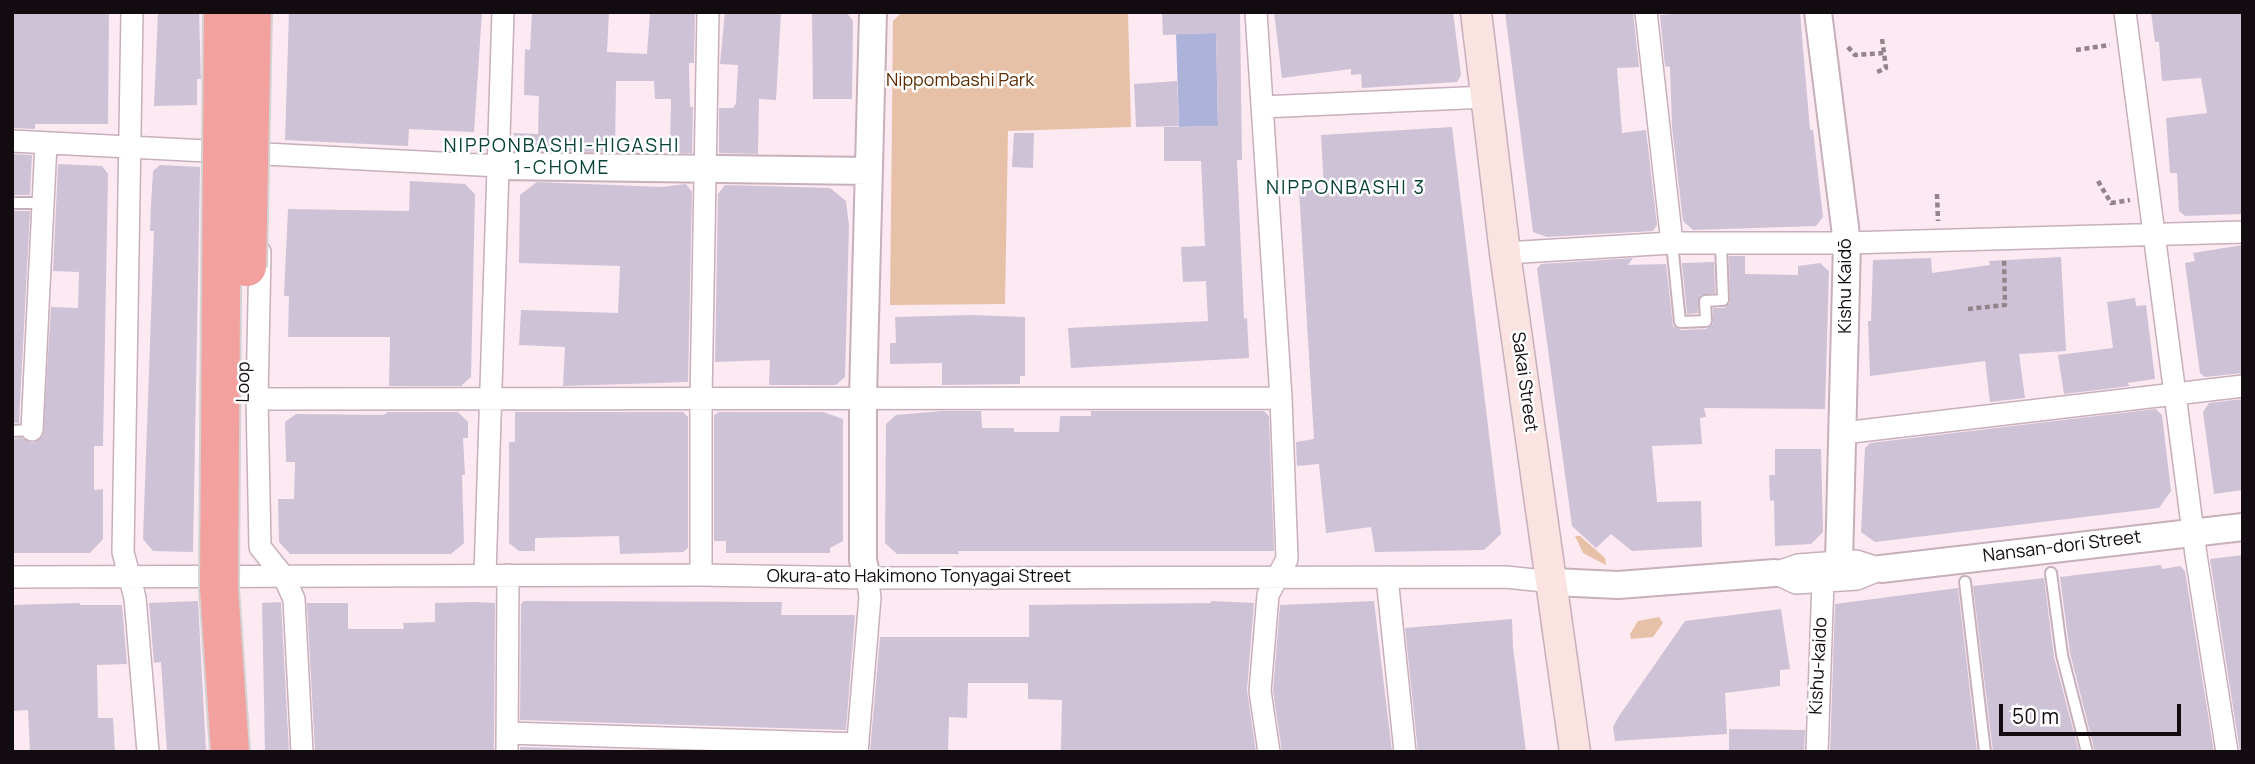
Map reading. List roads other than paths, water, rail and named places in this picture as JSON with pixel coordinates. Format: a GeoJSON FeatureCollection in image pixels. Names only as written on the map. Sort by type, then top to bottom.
{"type":"FeatureCollection","features":[{"type":"Feature","properties":{"kind":"highway"},"geometry":{"type":"LineString","coordinates":[[223,12],[219,588],[230,752]]}},
{"type":"Feature","properties":{"kind":"highway","name":"Loop"},"geometry":{"type":"LineString","coordinates":[[245,752],[243,405],[252,12]]}},
{"type":"Feature","properties":{"kind":"main road","name":"Sakai Street"},"geometry":{"type":"LineString","coordinates":[[1476,12],[1506,253],[1575,752]]}},
{"type":"Feature","properties":{"kind":"street"},"geometry":{"type":"LineString","coordinates":[[132,12],[124,552],[135,598],[148,752]]}},
{"type":"Feature","properties":{"kind":"street"},"geometry":{"type":"LineString","coordinates":[[270,12],[262,155],[257,399],[260,547],[284,577],[294,599],[302,752]]}},
{"type":"Feature","properties":{"kind":"street"},"geometry":{"type":"LineString","coordinates":[[485,575],[503,12]]}},
{"type":"Feature","properties":{"kind":"street"},"geometry":{"type":"LineString","coordinates":[[701,575],[701,399],[708,12]]}},
{"type":"Feature","properties":{"kind":"street"},"geometry":{"type":"LineString","coordinates":[[508,575],[507,742],[858,748],[870,597],[863,560],[863,397],[873,12]]}},
{"type":"Feature","properties":{"kind":"street"},"geometry":{"type":"LineString","coordinates":[[1256,12],[1280,398],[1287,559],[1268,595],[1260,691],[1269,752]]}},
{"type":"Feature","properties":{"kind":"street"},"geometry":{"type":"LineString","coordinates":[[1646,12],[1672,243]]}},
{"type":"Feature","properties":{"kind":"street","name":"Kishu Kaidō"},"geometry":{"type":"LineString","coordinates":[[1818,12],[1847,243],[1843,433],[1831,571]]}},
{"type":"Feature","properties":{"kind":"street"},"geometry":{"type":"LineString","coordinates":[[2125,12],[2157,235],[2194,531],[2227,752]]}},
{"type":"Feature","properties":{"kind":"street"},"geometry":{"type":"LineString","coordinates":[[1262,107],[1487,97]]}},
{"type":"Feature","properties":{"kind":"street"},"geometry":{"type":"LineString","coordinates":[[12,141],[499,166],[869,171]]}},
{"type":"Feature","properties":{"kind":"street"},"geometry":{"type":"LineString","coordinates":[[22,431],[46,143]]}},
{"type":"Feature","properties":{"kind":"street"},"geometry":{"type":"LineString","coordinates":[[1506,253],[1672,243],[1847,243],[2243,232]]}},
{"type":"Feature","properties":{"kind":"street"},"geometry":{"type":"LineString","coordinates":[[1843,433],[2243,386]]}},
{"type":"Feature","properties":{"kind":"street"},"geometry":{"type":"LineString","coordinates":[[257,399],[1280,398]]}},
{"type":"Feature","properties":{"kind":"street","name":"Nansan-dori Street"},"geometry":{"type":"LineString","coordinates":[[1881,569],[2243,527]]}},
{"type":"Feature","properties":{"kind":"street"},"geometry":{"type":"LineString","coordinates":[[1553,582],[1618,585],[1774,573],[1798,565],[1831,571],[1856,561],[1881,569]]}},
{"type":"Feature","properties":{"kind":"street","name":"Kishu-kaido"},"geometry":{"type":"LineString","coordinates":[[1817,752],[1831,571]]}},
{"type":"Feature","properties":{"kind":"street","name":"Okura-ato Hakimono Tonyagai Street"},"geometry":{"type":"LineString","coordinates":[[12,577],[1506,577],[1553,582]]}},
{"type":"Feature","properties":{"kind":"street"},"geometry":{"type":"LineString","coordinates":[[1387,578],[1405,752]]}},
{"type":"Feature","properties":{"kind":"lane"},"geometry":{"type":"LineString","coordinates":[[12,203],[43,203]]}},
{"type":"Feature","properties":{"kind":"lane"},"geometry":{"type":"LineString","coordinates":[[1672,243],[1679,322],[1706,321],[1705,300],[1723,300],[1721,244]]}},
{"type":"Feature","properties":{"kind":"lane"},"geometry":{"type":"LineString","coordinates":[[2051,573],[2062,655],[2087,752]]}},
{"type":"Feature","properties":{"kind":"lane"},"geometry":{"type":"LineString","coordinates":[[1965,582],[1984,752]]}},
{"type":"Feature","properties":{"kind":"water"},"geometry":{"type":"Polygon","coordinates":[[[1216,33],[1218,126],[1179,127],[1176,34],[1216,33]]]}},
{"type":"Feature","properties":{"kind":"district","name":"NIPPONBASHI-HIGASHI 1-CHOME"},"geometry":{"type":"Point","coordinates":[562,158]}},
{"type":"Feature","properties":{"kind":"district","name":"NIPPONBASHI 3"},"geometry":{"type":"Point","coordinates":[1346,189]}},
{"type":"Feature","properties":{"kind":"park label","name":"Nippombashi Park"},"geometry":{"type":"Point","coordinates":[960,81]}}]}
